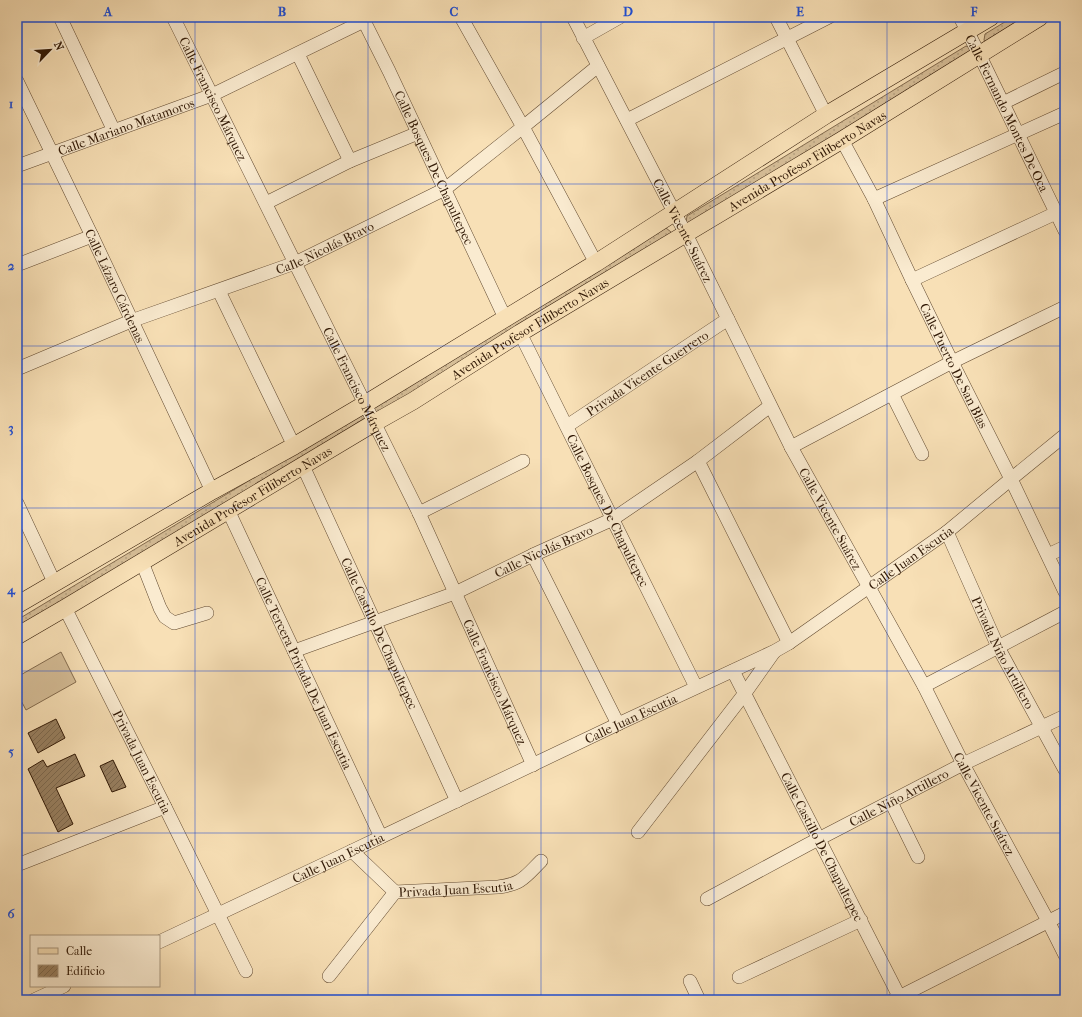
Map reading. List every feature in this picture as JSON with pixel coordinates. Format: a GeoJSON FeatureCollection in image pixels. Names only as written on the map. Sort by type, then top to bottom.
{"type":"FeatureCollection","features":[{"type":"Feature","properties":{"kind":"main road","name":"Avenida Profesor Filiberto Navas"},"geometry":{"type":"LineString","coordinates":[[17,605],[365,404],[596,262],[826,115],[964,24],[991,17]]}},
{"type":"Feature","properties":{"kind":"main road","name":"Avenida Profesor Filiberto Navas"},"geometry":{"type":"LineString","coordinates":[[17,636],[413,401],[520,333],[842,140],[1040,17]]}},
{"type":"Feature","properties":{"kind":"street"},"geometry":{"type":"LineString","coordinates":[[60,17],[114,131]]}},
{"type":"Feature","properties":{"kind":"street","name":"Calle Francisco Márquez"},"geometry":{"type":"LineString","coordinates":[[173,17],[419,513],[533,765]]}},
{"type":"Feature","properties":{"kind":"street"},"geometry":{"type":"LineString","coordinates":[[461,17],[523,127],[596,262]]}},
{"type":"Feature","properties":{"kind":"street","name":"Calle Vicente Suárez"},"geometry":{"type":"LineString","coordinates":[[573,17],[686,234],[791,447],[924,686],[962,764],[1065,955]]}},
{"type":"Feature","properties":{"kind":"street"},"geometry":{"type":"LineString","coordinates":[[583,38],[620,17]]}},
{"type":"Feature","properties":{"kind":"street"},"geometry":{"type":"LineString","coordinates":[[776,17],[826,115]]}},
{"type":"Feature","properties":{"kind":"street"},"geometry":{"type":"LineString","coordinates":[[627,120],[829,17]]}},
{"type":"Feature","properties":{"kind":"street","name":"Calle Mariano Matamoros"},"geometry":{"type":"LineString","coordinates":[[17,166],[212,95],[298,54],[363,19]]}},
{"type":"Feature","properties":{"kind":"street","name":"Calle Bosques De Chapultepec"},"geometry":{"type":"LineString","coordinates":[[363,19],[390,71],[505,318]]}},
{"type":"Feature","properties":{"kind":"street","name":"Calle Fernando Montes De Oca"},"geometry":{"type":"LineString","coordinates":[[964,24],[1065,231]]}},
{"type":"Feature","properties":{"kind":"street"},"geometry":{"type":"LineString","coordinates":[[298,54],[350,161]]}},
{"type":"Feature","properties":{"kind":"street","name":"Calle Nicolás Bravo"},"geometry":{"type":"LineString","coordinates":[[17,369],[131,321],[295,263],[445,189],[598,66]]}},
{"type":"Feature","properties":{"kind":"street"},"geometry":{"type":"LineString","coordinates":[[1003,103],[1064,73]]}},
{"type":"Feature","properties":{"kind":"street","name":"Calle Lázaro Cárdenas"},"geometry":{"type":"LineString","coordinates":[[17,81],[212,491]]}},
{"type":"Feature","properties":{"kind":"street"},"geometry":{"type":"LineString","coordinates":[[874,199],[1065,113]]}},
{"type":"Feature","properties":{"kind":"street"},"geometry":{"type":"LineString","coordinates":[[266,203],[350,161],[418,133]]}},
{"type":"Feature","properties":{"kind":"street","name":"Calle Puerto De San Blas"},"geometry":{"type":"LineString","coordinates":[[842,140],[874,199],[952,362],[1011,478],[1065,592]]}},
{"type":"Feature","properties":{"kind":"street"},"geometry":{"type":"LineString","coordinates":[[912,280],[1056,213]]}},
{"type":"Feature","properties":{"kind":"street"},"geometry":{"type":"LineString","coordinates":[[17,265],[92,236]]}},
{"type":"Feature","properties":{"kind":"street"},"geometry":{"type":"LineString","coordinates":[[219,291],[294,446]]}},
{"type":"Feature","properties":{"kind":"street"},"geometry":{"type":"LineString","coordinates":[[791,447],[952,362],[1065,307]]}},
{"type":"Feature","properties":{"kind":"street","name":"Privada Vicente Guerrero"},"geometry":{"type":"LineString","coordinates":[[567,426],[728,319]]}},
{"type":"Feature","properties":{"kind":"street","name":"Calle Bosques De Chapultepec"},"geometry":{"type":"LineString","coordinates":[[520,333],[696,687]]}},
{"type":"Feature","properties":{"kind":"street"},"geometry":{"type":"LineString","coordinates":[[892,394],[922,454]]}},
{"type":"Feature","properties":{"kind":"street","name":"Calle Nicolás Bravo"},"geometry":{"type":"LineString","coordinates":[[294,651],[455,593],[533,555],[613,519],[698,461],[770,406]]}},
{"type":"Feature","properties":{"kind":"street","name":"Calle Juan Escutia"},"geometry":{"type":"LineString","coordinates":[[160,942],[775,651],[789,643],[947,532],[1065,435]]}},
{"type":"Feature","properties":{"kind":"street"},"geometry":{"type":"LineString","coordinates":[[419,513],[523,461]]}},
{"type":"Feature","properties":{"kind":"street"},"geometry":{"type":"LineString","coordinates":[[698,461],[789,643]]}},
{"type":"Feature","properties":{"kind":"street","name":"Calle Castillo De Chapultepec"},"geometry":{"type":"LineString","coordinates":[[303,466],[457,800]]}},
{"type":"Feature","properties":{"kind":"street"},"geometry":{"type":"LineString","coordinates":[[17,503],[55,584]]}},
{"type":"Feature","properties":{"kind":"street","name":"Calle Tercera Privada De Juan Escutia"},"geometry":{"type":"LineString","coordinates":[[228,510],[381,837]]}},
{"type":"Feature","properties":{"kind":"street","name":"Privada Niño Artillero"},"geometry":{"type":"LineString","coordinates":[[947,532],[998,647],[1065,770]]}},
{"type":"Feature","properties":{"kind":"street"},"geometry":{"type":"LineString","coordinates":[[1048,555],[1065,547]]}},
{"type":"Feature","properties":{"kind":"street"},"geometry":{"type":"LineString","coordinates":[[533,555],[618,724]]}},
{"type":"Feature","properties":{"kind":"street"},"geometry":{"type":"LineString","coordinates":[[142,562],[165,617],[174,623],[207,613]]}},
{"type":"Feature","properties":{"kind":"street","name":"Privada Juan Escutia"},"geometry":{"type":"LineString","coordinates":[[66,608],[246,971]]}},
{"type":"Feature","properties":{"kind":"street"},"geometry":{"type":"LineString","coordinates":[[924,686],[1065,612]]}},
{"type":"Feature","properties":{"kind":"street"},"geometry":{"type":"LineString","coordinates":[[638,832],[745,693],[775,651]]}},
{"type":"Feature","properties":{"kind":"street","name":"Calle Castillo De Chapultepec"},"geometry":{"type":"LineString","coordinates":[[733,671],[861,920],[898,999]]}},
{"type":"Feature","properties":{"kind":"street","name":"Calle Niño Artillero"},"geometry":{"type":"LineString","coordinates":[[819,839],[962,764],[1065,716]]}},
{"type":"Feature","properties":{"kind":"street"},"geometry":{"type":"LineString","coordinates":[[891,802],[918,857]]}},
{"type":"Feature","properties":{"kind":"street"},"geometry":{"type":"LineString","coordinates":[[17,865],[165,807]]}},
{"type":"Feature","properties":{"kind":"street"},"geometry":{"type":"LineString","coordinates":[[707,899],[819,839]]}},
{"type":"Feature","properties":{"kind":"street","name":"Privada Juan Escutia"},"geometry":{"type":"LineString","coordinates":[[352,851],[395,892],[498,887],[509,885],[522,880],[541,861]]}},
{"type":"Feature","properties":{"kind":"street"},"geometry":{"type":"LineString","coordinates":[[329,976],[395,892]]}},
{"type":"Feature","properties":{"kind":"street"},"geometry":{"type":"LineString","coordinates":[[898,999],[1065,913]]}},
{"type":"Feature","properties":{"kind":"street"},"geometry":{"type":"LineString","coordinates":[[739,977],[861,920]]}},
{"type":"Feature","properties":{"kind":"street"},"geometry":{"type":"LineString","coordinates":[[690,981],[699,1000]]}},
{"type":"Feature","properties":{"kind":"street"},"geometry":{"type":"LineString","coordinates":[[34,1000],[62,987]]}},
{"type":"Feature","properties":{"kind":"shaded area"},"geometry":{"type":"Polygon","coordinates":[[[1013,17],[1035,17],[986,44],[984,40],[985,34],[1013,17]]]}},
{"type":"Feature","properties":{"kind":"shaded area"},"geometry":{"type":"Polygon","coordinates":[[[966,46],[969,47],[972,52],[690,227],[686,222],[687,216],[966,46]]]}},
{"type":"Feature","properties":{"kind":"shaded area"},"geometry":{"type":"Polygon","coordinates":[[[666,228],[671,232],[672,236],[382,413],[373,412],[374,405],[666,228]]]}},
{"type":"Feature","properties":{"kind":"shaded area"},"geometry":{"type":"Polygon","coordinates":[[[360,414],[365,418],[17,633],[17,620],[360,414]]]}},
{"type":"Feature","properties":{"kind":"shaded area"},"geometry":{"type":"Polygon","coordinates":[[[61,652],[76,682],[26,710],[17,693],[17,677],[61,652]]]}},
{"type":"Feature","properties":{"kind":"building"},"geometry":{"type":"Polygon","coordinates":[[[56,719],[65,738],[38,753],[28,733],[56,719]]]}},
{"type":"Feature","properties":{"kind":"building"},"geometry":{"type":"Polygon","coordinates":[[[75,754],[85,776],[56,788],[73,824],[58,832],[28,769],[43,760],[47,767],[75,754]]]}},
{"type":"Feature","properties":{"kind":"building"},"geometry":{"type":"Polygon","coordinates":[[[113,760],[126,787],[112,792],[100,766],[113,760]]]}}]}
